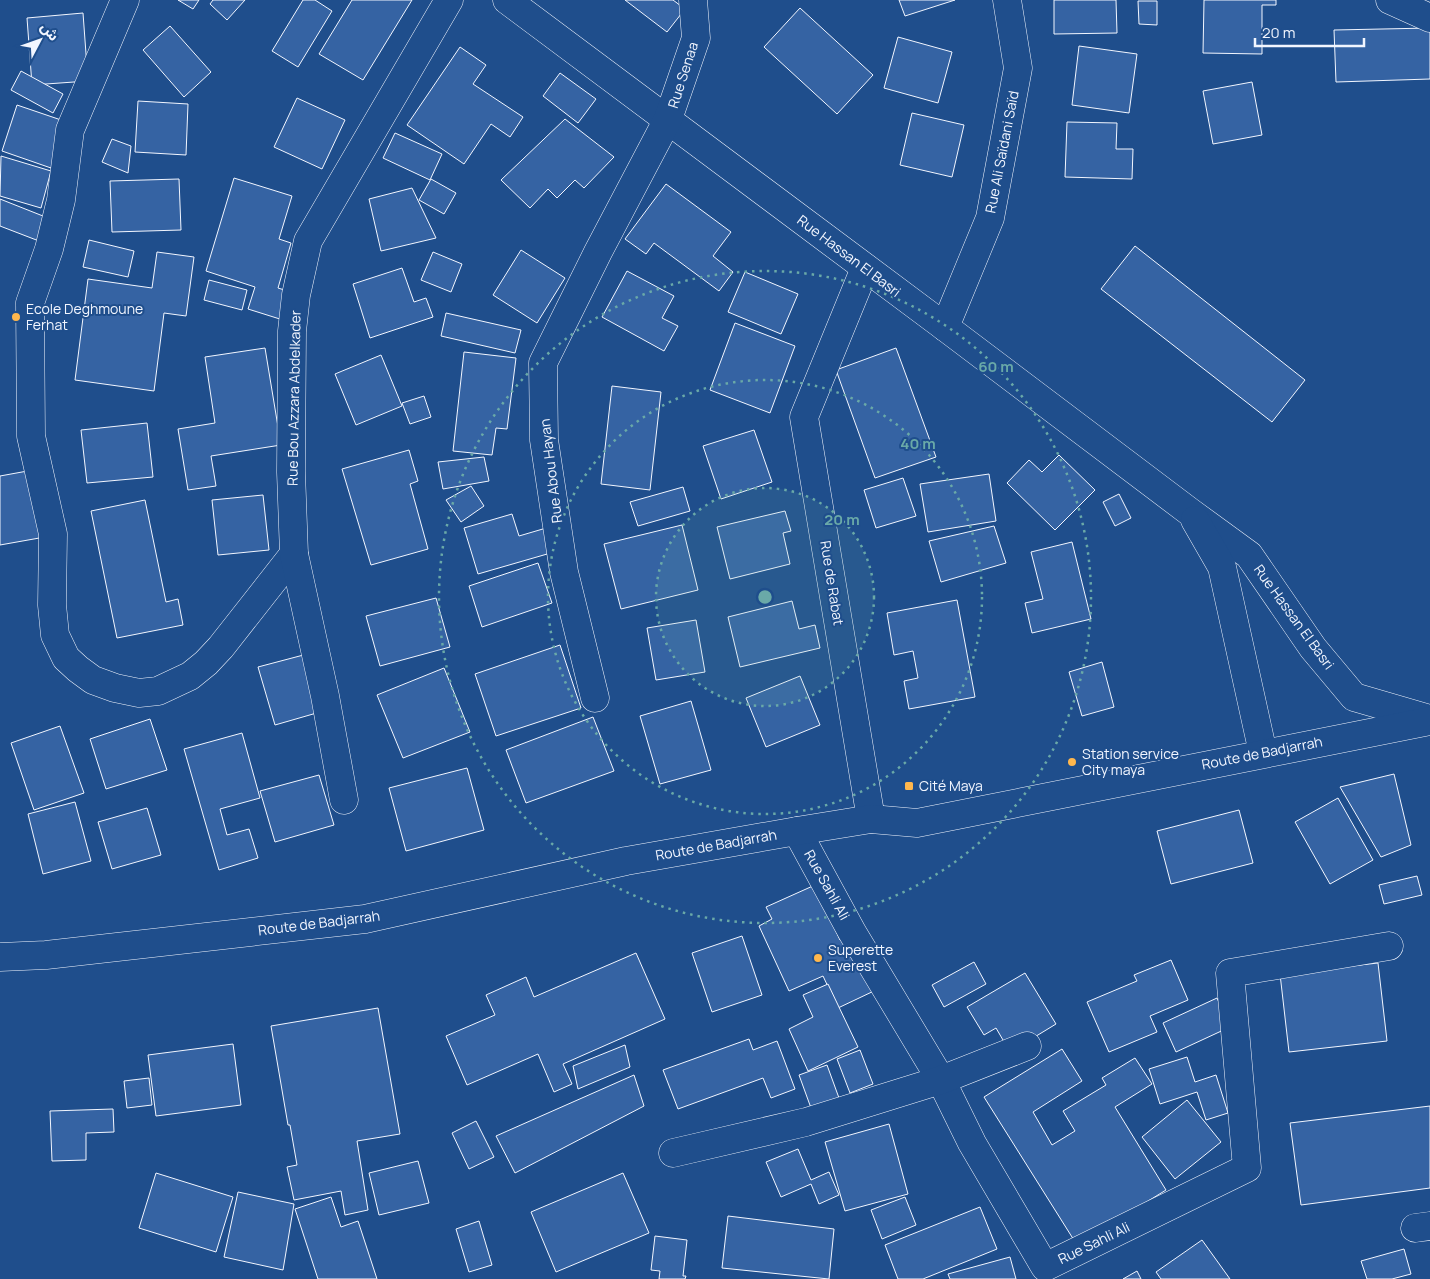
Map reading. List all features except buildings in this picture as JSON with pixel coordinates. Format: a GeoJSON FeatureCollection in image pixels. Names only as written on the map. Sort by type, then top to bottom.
{"type":"FeatureCollection","features":[{"type":"Feature","properties":{"kind":"street"},"geometry":{"type":"LineString","coordinates":[[125,0],[70,130],[61,200],[49,249],[30,303],[31,436],[53,534],[52,605],[55,635],[66,658],[94,680],[115,688],[139,693],[158,691],[190,676],[211,658],[274,582],[294,554]]}},
{"type":"Feature","properties":{"kind":"street","name":"Rue Bou Azzara Abdelkader"},"geometry":{"type":"LineString","coordinates":[[344,800],[325,696],[294,554],[291,472],[292,331],[296,295],[308,241],[449,0]]}},
{"type":"Feature","properties":{"kind":"street","name":"Rue Hassan El Basri"},"geometry":{"type":"LineString","coordinates":[[507,0],[864,268],[946,327],[1190,512],[1250,554],[1313,648],[1354,697],[1430,720]]}},
{"type":"Feature","properties":{"kind":"street","name":"Rue Senaa"},"geometry":{"type":"LineString","coordinates":[[668,119],[696,38],[693,0]]}},
{"type":"Feature","properties":{"kind":"street","name":"Rue Ali Saïdani Saïd"},"geometry":{"type":"LineString","coordinates":[[946,327],[990,218],[1018,68],[1007,0]]}},
{"type":"Feature","properties":{"kind":"street"},"geometry":{"type":"LineString","coordinates":[[1390,0],[1430,18]]}},
{"type":"Feature","properties":{"kind":"street","name":"Rue Abou Hayan"},"geometry":{"type":"LineString","coordinates":[[595,698],[563,562],[544,440],[543,363],[598,252],[668,119]]}},
{"type":"Feature","properties":{"kind":"street","name":"Rue de Rabat"},"geometry":{"type":"LineString","coordinates":[[864,268],[804,417],[871,819]]}},
{"type":"Feature","properties":{"kind":"street","name":"Rue Hassan El Basri"},"geometry":{"type":"LineString","coordinates":[[1190,512],[1222,567],[1264,753]]}},
{"type":"Feature","properties":{"kind":"street","name":"Route de Badjarrah"},"geometry":{"type":"LineString","coordinates":[[0,957],[46,955],[365,919],[626,860],[871,819],[916,823],[1430,720]]}},
{"type":"Feature","properties":{"kind":"street","name":"Rue Sahli Ali"},"geometry":{"type":"LineString","coordinates":[[797,831],[852,932],[941,1080],[972,1143],[1046,1273],[1247,1168],[1230,973],[1389,946]]}},
{"type":"Feature","properties":{"kind":"street"},"geometry":{"type":"LineString","coordinates":[[673,1153],[806,1122],[941,1080],[1027,1046]]}},
{"type":"Feature","properties":{"kind":"place","name":"Ecole Deghmoune Ferhat"},"geometry":{"type":"Point","coordinates":[16,317]}},
{"type":"Feature","properties":{"kind":"place","name":"Station service City maya"},"geometry":{"type":"Point","coordinates":[1072,762]}},
{"type":"Feature","properties":{"kind":"place","name":"Cité Maya"},"geometry":{"type":"Point","coordinates":[909,786]}},
{"type":"Feature","properties":{"kind":"place","name":"Superette Everest"},"geometry":{"type":"Point","coordinates":[818,958]}}]}
